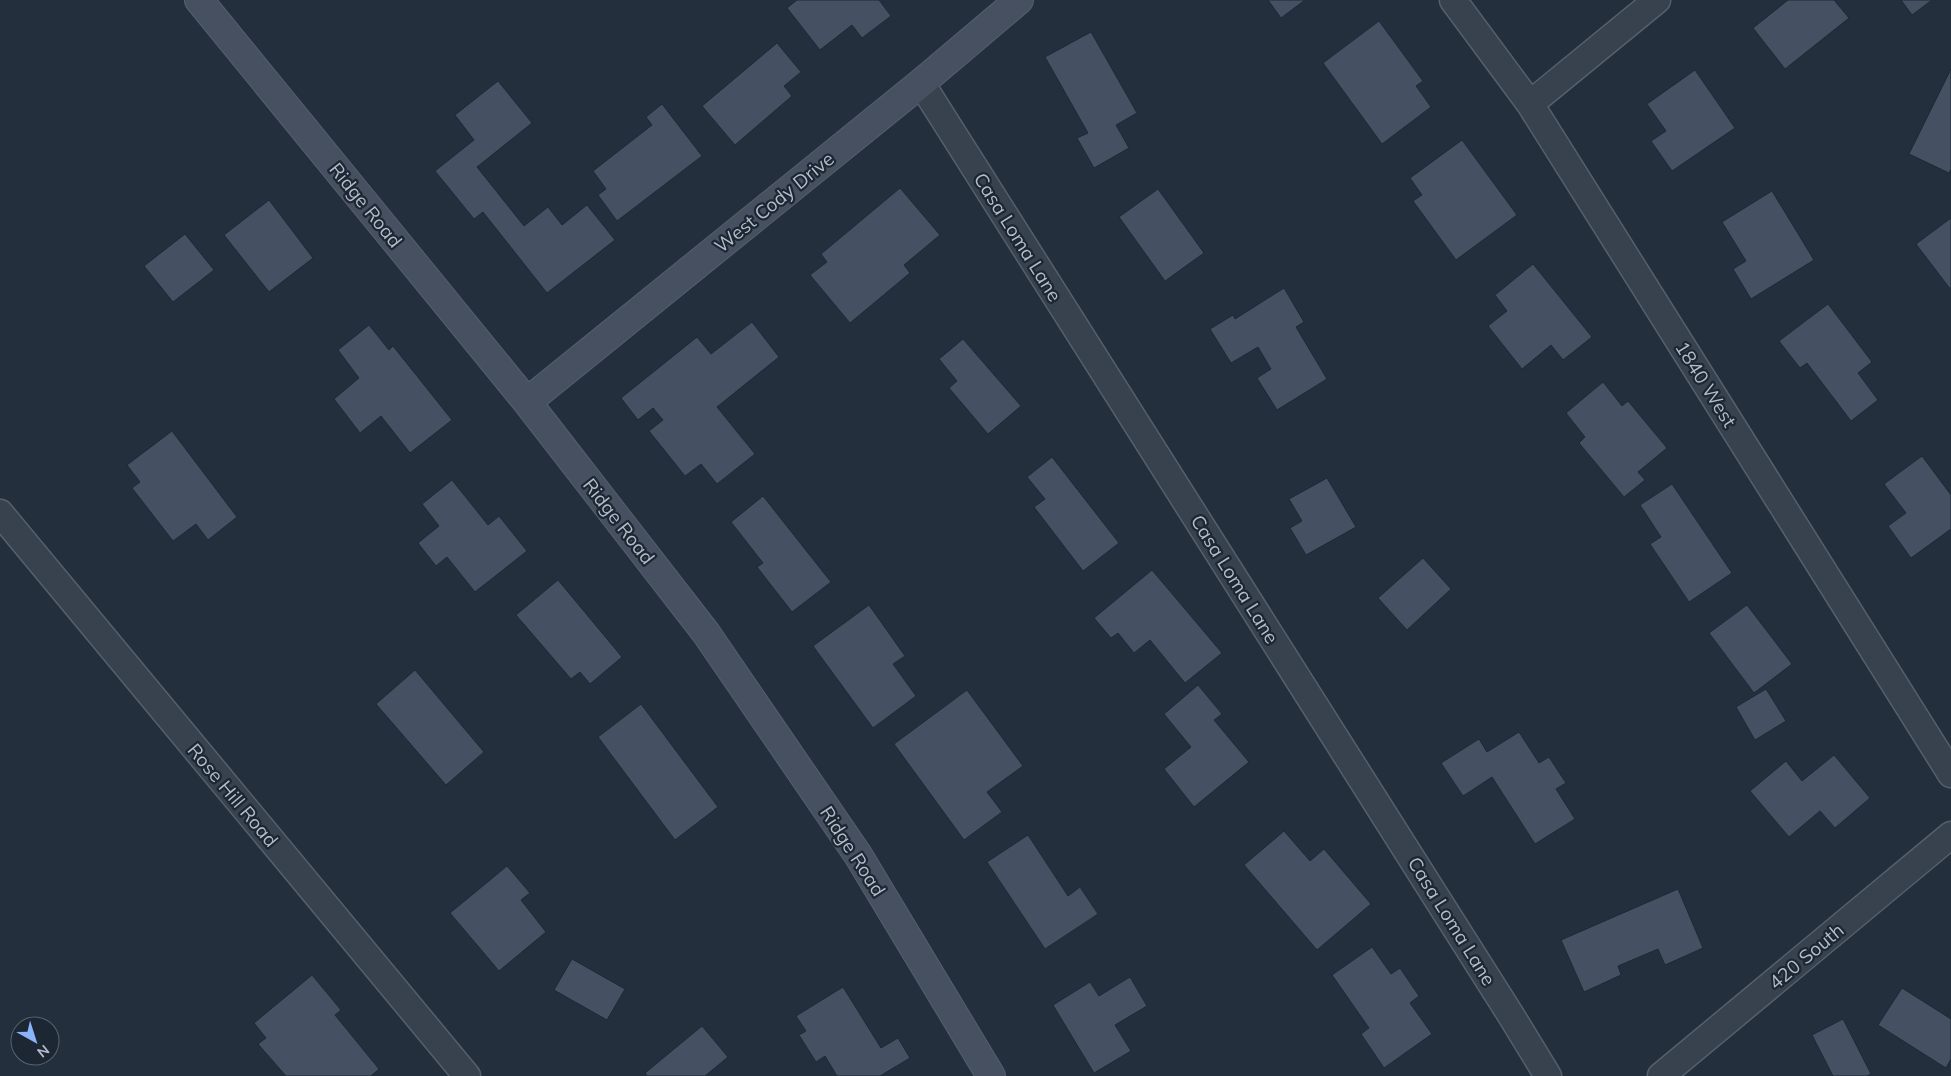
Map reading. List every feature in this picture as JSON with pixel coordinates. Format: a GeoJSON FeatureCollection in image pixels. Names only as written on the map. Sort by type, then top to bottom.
{"type":"FeatureCollection","features":[{"type":"Feature","properties":{"kind":"street","name":"Ridge Road"},"geometry":{"type":"LineString","coordinates":[[199,0],[527,402],[711,641],[858,855],[991,1076]]}},
{"type":"Feature","properties":{"kind":"street","name":"West Cody Drive"},"geometry":{"type":"LineString","coordinates":[[527,402],[1020,0]]}},
{"type":"Feature","properties":{"kind":"street","name":"1840 West"},"geometry":{"type":"LineString","coordinates":[[1453,0],[1530,104],[1951,774]]}},
{"type":"Feature","properties":{"kind":"street"},"geometry":{"type":"LineString","coordinates":[[1530,104],[1657,0]]}},
{"type":"Feature","properties":{"kind":"street","name":"Casa Loma Lane"},"geometry":{"type":"LineString","coordinates":[[920,83],[1548,1076]]}},
{"type":"Feature","properties":{"kind":"street","name":"Rose Hill Road"},"geometry":{"type":"LineString","coordinates":[[0,513],[467,1076]]}},
{"type":"Feature","properties":{"kind":"street","name":"420 South"},"geometry":{"type":"LineString","coordinates":[[1661,1076],[1951,835]]}},
{"type":"Feature","properties":{"kind":"building"},"geometry":{"type":"Polygon","coordinates":[[[797,0],[879,0],[891,16],[862,38],[852,25],[820,50],[787,8],[797,0]]]}},
{"type":"Feature","properties":{"kind":"building"},"geometry":{"type":"Polygon","coordinates":[[[1268,0],[1305,0],[1281,18],[1268,0]]]}},
{"type":"Feature","properties":{"kind":"building"},"geometry":{"type":"Polygon","coordinates":[[[1788,0],[1834,0],[1849,18],[1785,69],[1753,28],[1788,0]]]}},
{"type":"Feature","properties":{"kind":"building"},"geometry":{"type":"Polygon","coordinates":[[[1901,0],[1932,0],[1912,15],[1901,0]]]}},
{"type":"Feature","properties":{"kind":"building"},"geometry":{"type":"Polygon","coordinates":[[[1379,21],[1423,81],[1416,86],[1431,107],[1382,144],[1323,63],[1379,21]]]}},
{"type":"Feature","properties":{"kind":"building"},"geometry":{"type":"Polygon","coordinates":[[[1091,32],[1137,113],[1116,125],[1129,148],[1094,168],[1077,138],[1088,133],[1045,57],[1091,32]]]}},
{"type":"Feature","properties":{"kind":"building"},"geometry":{"type":"Polygon","coordinates":[[[777,43],[801,72],[784,86],[792,96],[735,145],[702,106],[777,43]]]}},
{"type":"Feature","properties":{"kind":"building"},"geometry":{"type":"Polygon","coordinates":[[[1951,69],[1951,169],[1949,173],[1909,154],[1951,69]]]}},
{"type":"Feature","properties":{"kind":"building"},"geometry":{"type":"Polygon","coordinates":[[[1695,70],[1735,128],[1672,171],[1651,141],[1666,131],[1647,104],[1695,70]]]}},
{"type":"Feature","properties":{"kind":"building"},"geometry":{"type":"Polygon","coordinates":[[[498,81],[532,123],[477,167],[524,226],[548,207],[562,225],[587,205],[615,240],[547,293],[483,212],[474,219],[435,171],[474,140],[455,115],[498,81]]]}},
{"type":"Feature","properties":{"kind":"building"},"geometry":{"type":"Polygon","coordinates":[[[662,104],[702,156],[617,221],[598,195],[606,189],[593,171],[652,125],[646,117],[662,104]]]}},
{"type":"Feature","properties":{"kind":"building"},"geometry":{"type":"Polygon","coordinates":[[[1462,140],[1517,215],[1456,260],[1413,201],[1422,195],[1410,178],[1462,140]]]}},
{"type":"Feature","properties":{"kind":"building"},"geometry":{"type":"Polygon","coordinates":[[[900,188],[940,235],[904,265],[910,273],[850,323],[810,275],[827,262],[821,254],[900,188]]]}},
{"type":"Feature","properties":{"kind":"building"},"geometry":{"type":"Polygon","coordinates":[[[1158,189],[1204,253],[1165,281],[1119,217],[1158,189]]]}},
{"type":"Feature","properties":{"kind":"building"},"geometry":{"type":"Polygon","coordinates":[[[1772,191],[1814,260],[1751,299],[1733,269],[1746,261],[1722,222],[1772,191]]]}},
{"type":"Feature","properties":{"kind":"building"},"geometry":{"type":"Polygon","coordinates":[[[269,200],[313,258],[269,292],[224,235],[269,200]]]}},
{"type":"Feature","properties":{"kind":"building"},"geometry":{"type":"Polygon","coordinates":[[[1951,218],[1951,290],[1916,244],[1951,218]]]}},
{"type":"Feature","properties":{"kind":"building"},"geometry":{"type":"Polygon","coordinates":[[[185,234],[214,270],[173,302],[144,266],[185,234]]]}},
{"type":"Feature","properties":{"kind":"building"},"geometry":{"type":"Polygon","coordinates":[[[1533,264],[1592,337],[1563,360],[1551,345],[1522,369],[1488,326],[1507,311],[1495,295],[1533,264]]]}},
{"type":"Feature","properties":{"kind":"building"},"geometry":{"type":"Polygon","coordinates":[[[1284,288],[1304,322],[1296,327],[1327,379],[1277,410],[1257,378],[1271,369],[1258,347],[1231,363],[1210,329],[1233,315],[1235,319],[1284,288]]]}},
{"type":"Feature","properties":{"kind":"building"},"geometry":{"type":"Polygon","coordinates":[[[1828,304],[1872,362],[1858,373],[1878,400],[1851,421],[1807,363],[1800,368],[1779,341],[1828,304]]]}},
{"type":"Feature","properties":{"kind":"building"},"geometry":{"type":"Polygon","coordinates":[[[752,322],[779,357],[717,407],[755,454],[717,484],[701,464],[685,476],[649,431],[663,420],[653,408],[638,420],[621,398],[697,337],[711,354],[752,322]]]}},
{"type":"Feature","properties":{"kind":"building"},"geometry":{"type":"Polygon","coordinates":[[[369,325],[389,350],[393,346],[452,420],[410,453],[381,416],[360,433],[334,399],[359,378],[338,350],[369,325]]]}},
{"type":"Feature","properties":{"kind":"building"},"geometry":{"type":"Polygon","coordinates":[[[963,339],[1021,406],[988,434],[949,388],[957,381],[939,359],[963,339]]]}},
{"type":"Feature","properties":{"kind":"building"},"geometry":{"type":"Polygon","coordinates":[[[1603,382],[1622,406],[1628,401],[1667,448],[1638,472],[1645,480],[1624,497],[1579,443],[1585,437],[1566,413],[1603,382]]]}},
{"type":"Feature","properties":{"kind":"building"},"geometry":{"type":"Polygon","coordinates":[[[172,431],[237,517],[208,540],[196,524],[173,541],[132,488],[140,482],[127,465],[172,431]]]}},
{"type":"Feature","properties":{"kind":"building"},"geometry":{"type":"Polygon","coordinates":[[[1922,456],[1951,495],[1951,529],[1911,558],[1888,526],[1906,513],[1884,484],[1922,456]]]}},
{"type":"Feature","properties":{"kind":"building"},"geometry":{"type":"Polygon","coordinates":[[[1052,457],[1119,543],[1083,571],[1034,507],[1045,499],[1027,477],[1052,457]]]}},
{"type":"Feature","properties":{"kind":"building"},"geometry":{"type":"Polygon","coordinates":[[[1327,478],[1356,527],[1306,555],[1290,528],[1302,521],[1289,499],[1327,478]]]}},
{"type":"Feature","properties":{"kind":"building"},"geometry":{"type":"Polygon","coordinates":[[[452,480],[488,525],[499,516],[527,551],[475,592],[447,557],[436,566],[418,543],[439,526],[422,504],[452,480]]]}},
{"type":"Feature","properties":{"kind":"building"},"geometry":{"type":"Polygon","coordinates":[[[1672,484],[1732,573],[1689,602],[1650,544],[1661,537],[1640,505],[1672,484]]]}},
{"type":"Feature","properties":{"kind":"building"},"geometry":{"type":"Polygon","coordinates":[[[763,496],[831,582],[792,612],[757,567],[763,563],[731,522],[763,496]]]}},
{"type":"Feature","properties":{"kind":"building"},"geometry":{"type":"Polygon","coordinates":[[[1423,558],[1451,589],[1407,630],[1378,598],[1423,558]]]}},
{"type":"Feature","properties":{"kind":"building"},"geometry":{"type":"Polygon","coordinates":[[[1152,570],[1222,653],[1185,683],[1150,640],[1134,653],[1118,633],[1111,638],[1094,618],[1152,570]]]}},
{"type":"Feature","properties":{"kind":"building"},"geometry":{"type":"Polygon","coordinates":[[[558,580],[622,657],[590,684],[580,672],[571,679],[516,615],[558,580]]]}},
{"type":"Feature","properties":{"kind":"building"},"geometry":{"type":"Polygon","coordinates":[[[869,605],[905,656],[893,664],[916,696],[873,728],[813,646],[869,605]]]}},
{"type":"Feature","properties":{"kind":"building"},"geometry":{"type":"Polygon","coordinates":[[[1747,605],[1792,664],[1754,693],[1709,633],[1747,605]]]}},
{"type":"Feature","properties":{"kind":"building"},"geometry":{"type":"Polygon","coordinates":[[[415,670],[484,752],[446,785],[376,704],[415,670]]]}},
{"type":"Feature","properties":{"kind":"building"},"geometry":{"type":"Polygon","coordinates":[[[1198,685],[1222,714],[1214,720],[1249,762],[1194,807],[1164,769],[1191,747],[1164,714],[1198,685]]]}},
{"type":"Feature","properties":{"kind":"building"},"geometry":{"type":"Polygon","coordinates":[[[1766,689],[1786,721],[1755,740],[1736,707],[1766,689]]]}},
{"type":"Feature","properties":{"kind":"building"},"geometry":{"type":"Polygon","coordinates":[[[967,690],[1023,766],[987,792],[1002,812],[964,840],[894,744],[967,690]]]}},
{"type":"Feature","properties":{"kind":"building"},"geometry":{"type":"Polygon","coordinates":[[[641,704],[718,807],[675,840],[598,737],[641,704]]]}},
{"type":"Feature","properties":{"kind":"building"},"geometry":{"type":"Polygon","coordinates":[[[1519,732],[1539,763],[1549,757],[1566,783],[1556,789],[1575,819],[1535,844],[1492,777],[1463,796],[1441,763],[1479,739],[1487,752],[1519,732]]]}},
{"type":"Feature","properties":{"kind":"building"},"geometry":{"type":"Polygon","coordinates":[[[1834,755],[1870,798],[1835,828],[1820,811],[1789,837],[1750,791],[1786,761],[1802,781],[1834,755]]]}},
{"type":"Feature","properties":{"kind":"building"},"geometry":{"type":"Polygon","coordinates":[[[1284,831],[1310,861],[1324,849],[1371,904],[1317,950],[1244,865],[1284,831]]]}},
{"type":"Feature","properties":{"kind":"building"},"geometry":{"type":"Polygon","coordinates":[[[1028,835],[1068,896],[1080,887],[1098,914],[1045,949],[987,862],[1028,835]]]}},
{"type":"Feature","properties":{"kind":"building"},"geometry":{"type":"Polygon","coordinates":[[[507,866],[530,893],[521,900],[546,932],[499,971],[450,913],[507,866]]]}},
{"type":"Feature","properties":{"kind":"building"},"geometry":{"type":"Polygon","coordinates":[[[1678,889],[1703,948],[1665,965],[1658,949],[1618,966],[1621,975],[1584,992],[1561,940],[1678,889]]]}},
{"type":"Feature","properties":{"kind":"building"},"geometry":{"type":"Polygon","coordinates":[[[1372,947],[1391,974],[1400,968],[1419,996],[1410,1003],[1432,1034],[1384,1068],[1361,1034],[1369,1028],[1332,975],[1372,947]]]}},
{"type":"Feature","properties":{"kind":"building"},"geometry":{"type":"Polygon","coordinates":[[[572,959],[625,989],[607,1020],[554,990],[572,959]]]}},
{"type":"Feature","properties":{"kind":"building"},"geometry":{"type":"Polygon","coordinates":[[[312,975],[341,1010],[335,1015],[379,1069],[371,1076],[286,1076],[258,1044],[266,1038],[254,1023],[312,975]]]}},
{"type":"Feature","properties":{"kind":"building"},"geometry":{"type":"Polygon","coordinates":[[[1130,977],[1147,1006],[1115,1025],[1131,1051],[1094,1073],[1053,1005],[1090,982],[1099,996],[1130,977]]]}},
{"type":"Feature","properties":{"kind":"building"},"geometry":{"type":"Polygon","coordinates":[[[843,987],[881,1048],[898,1038],[910,1058],[880,1076],[837,1076],[825,1056],[816,1062],[799,1035],[806,1031],[796,1016],[843,987]]]}},
{"type":"Feature","properties":{"kind":"building"},"geometry":{"type":"Polygon","coordinates":[[[1902,988],[1951,1019],[1951,1059],[1946,1068],[1878,1025],[1902,988]]]}},
{"type":"Feature","properties":{"kind":"building"},"geometry":{"type":"Polygon","coordinates":[[[1843,1019],[1871,1074],[1867,1076],[1833,1076],[1812,1035],[1843,1019]]]}},
{"type":"Feature","properties":{"kind":"building"},"geometry":{"type":"Polygon","coordinates":[[[702,1026],[728,1057],[705,1076],[647,1076],[645,1073],[702,1026]]]}}]}
